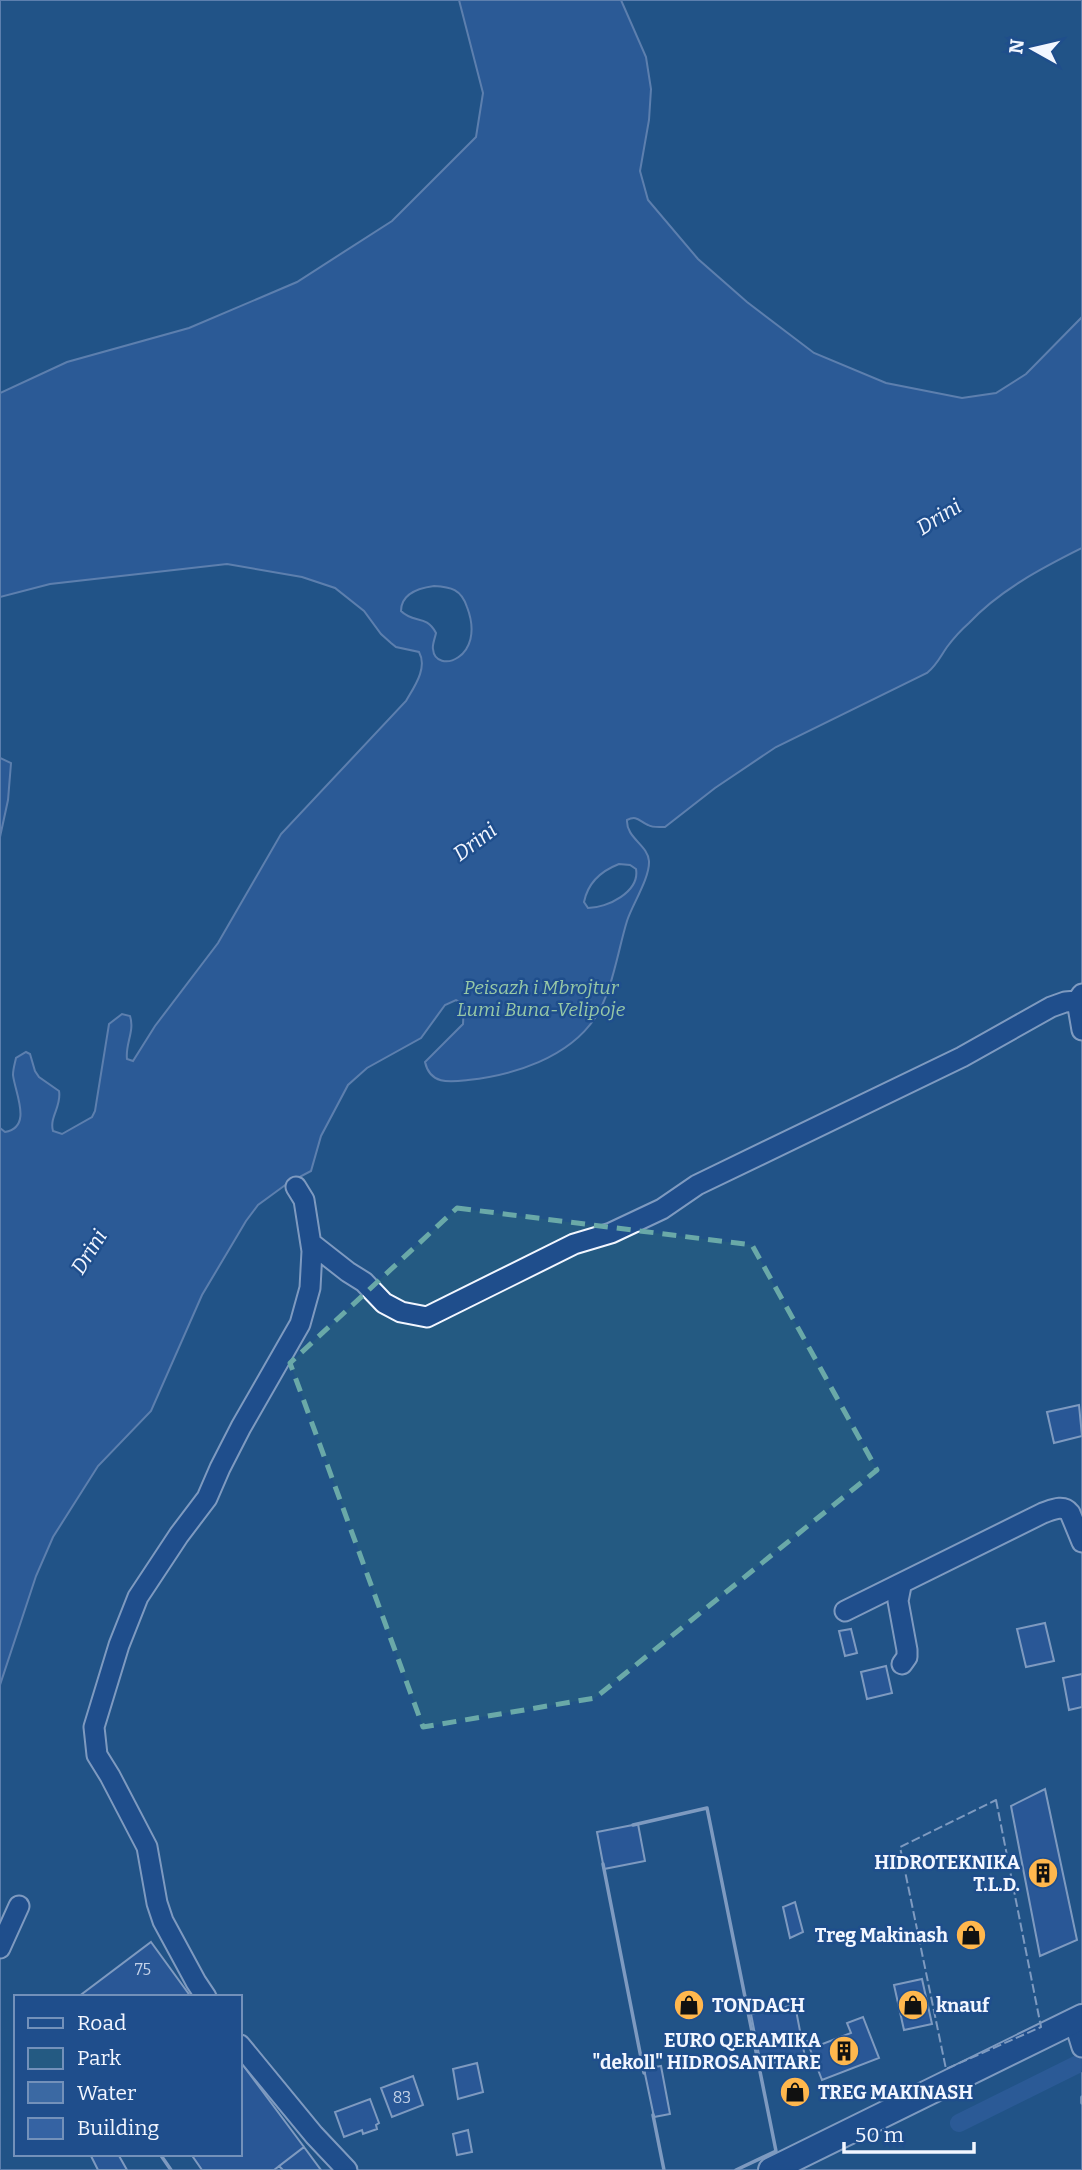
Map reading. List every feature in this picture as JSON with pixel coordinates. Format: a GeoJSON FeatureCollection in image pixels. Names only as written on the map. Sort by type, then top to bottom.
{"type":"FeatureCollection","features":[{"type":"Feature","properties":{"kind":"main road"},"geometry":{"type":"LineString","coordinates":[[771,2170],[1078,2019]]}},
{"type":"Feature","properties":{"kind":"lane"},"geometry":{"type":"LineString","coordinates":[[311,1243],[364,1282],[384,1303],[401,1312],[427,1317],[574,1244],[611,1233],[662,1209],[697,1185],[962,1057],[1051,1007],[1079,998],[1082,1030]]}},
{"type":"Feature","properties":{"kind":"lane"},"geometry":{"type":"LineString","coordinates":[[205,1995],[163,1921],[142,1835],[97,1755],[95,1718],[138,1597],[207,1498],[241,1427],[300,1324],[306,1308],[312,1267],[304,1200],[296,1187]]}},
{"type":"Feature","properties":{"kind":"lane"},"geometry":{"type":"LineString","coordinates":[[845,1611],[1058,1508],[1070,1513],[1082,1542]]}},
{"type":"Feature","properties":{"kind":"lane"},"geometry":{"type":"LineString","coordinates":[[901,1586],[898,1601],[907,1650],[907,1657],[902,1664]]}},
{"type":"Feature","properties":{"kind":"lane"},"geometry":{"type":"LineString","coordinates":[[0,1948],[19,1906]]}},
{"type":"Feature","properties":{"kind":"lane"},"geometry":{"type":"LineString","coordinates":[[1078,2019],[1082,2047]]}},
{"type":"Feature","properties":{"kind":"lane"},"geometry":{"type":"LineString","coordinates":[[242,2047],[314,2135],[347,2170]]}},
{"type":"Feature","properties":{"kind":"highlighted area"},"geometry":{"type":"Polygon","coordinates":[[[457,1208],[752,1245],[877,1470],[595,1698],[423,1727],[290,1363],[457,1208]]]}},
{"type":"Feature","properties":{"kind":"green space","name":"Peisazh i Mbrojtur Lumi Buna-Velipoje"},"geometry":{"type":"Polygon","coordinates":[[[0,0],[1082,0],[1082,2170],[0,2170],[0,0]]]}},
{"type":"Feature","properties":{"kind":"water","name":"Drini"},"geometry":{"type":"Polygon","coordinates":[[[459,0],[621,0],[646,57],[651,89],[649,120],[640,171],[648,200],[698,259],[747,302],[814,353],[886,383],[962,398],[996,393],[1026,374],[1082,317],[1082,548],[1037,572],[994,600],[957,635],[927,673],[776,747],[715,788],[665,827],[652,827],[636,818],[627,820],[630,832],[648,855],[649,868],[627,921],[601,1008],[584,1032],[570,1044],[539,1062],[503,1074],[454,1081],[436,1078],[431,1075],[425,1062],[463,1024],[464,1004],[456,1000],[445,1005],[421,1038],[367,1068],[348,1085],[321,1136],[311,1171],[288,1183],[258,1205],[246,1221],[202,1295],[151,1411],[98,1466],[53,1537],[36,1576],[0,1685],[0,1128],[5,1132],[13,1129],[20,1117],[13,1075],[16,1058],[26,1052],[30,1054],[39,1077],[59,1091],[53,1131],[62,1134],[92,1117],[109,1024],[122,1014],[130,1016],[127,1059],[133,1061],[155,1026],[218,943],[281,834],[406,701],[419,677],[422,664],[419,652],[396,647],[381,634],[364,611],[335,588],[302,577],[227,564],[50,584],[0,597],[0,393],[67,362],[189,328],[297,282],[392,221],[476,137],[483,93],[459,0]],[[434,586],[417,590],[407,596],[401,611],[432,627],[436,633],[433,647],[436,657],[442,661],[450,661],[466,650],[471,625],[465,601],[458,593],[450,588],[434,586]],[[619,864],[606,870],[592,883],[584,902],[588,908],[613,902],[633,885],[636,869],[630,865],[619,864]]]}},
{"type":"Feature","properties":{"kind":"water"},"geometry":{"type":"Polygon","coordinates":[[[0,758],[11,763],[8,800],[0,837],[0,758]]]}},
{"type":"Feature","properties":{"kind":"building"},"geometry":{"type":"Polygon","coordinates":[[[1079,1405],[1082,1436],[1054,1443],[1047,1412],[1079,1405]]]}},
{"type":"Feature","properties":{"kind":"building"},"geometry":{"type":"Polygon","coordinates":[[[1045,1623],[1054,1661],[1026,1667],[1017,1629],[1045,1623]]]}},
{"type":"Feature","properties":{"kind":"building"},"geometry":{"type":"Polygon","coordinates":[[[851,1629],[857,1653],[845,1656],[839,1631],[851,1629]]]}},
{"type":"Feature","properties":{"kind":"building"},"geometry":{"type":"Polygon","coordinates":[[[886,1666],[892,1693],[867,1699],[861,1672],[886,1666]]]}},
{"type":"Feature","properties":{"kind":"building"},"geometry":{"type":"Polygon","coordinates":[[[1082,1674],[1082,1707],[1069,1710],[1063,1678],[1082,1674]]]}},
{"type":"Feature","properties":{"kind":"building","name":"HIDROTEKNIKA T.L.D."},"geometry":{"type":"Polygon","coordinates":[[[1045,1789],[1077,1940],[1040,1956],[1011,1806],[1045,1789]]]}},
{"type":"Feature","properties":{"kind":"building"},"geometry":{"type":"Polygon","coordinates":[[[638,1824],[645,1861],[604,1869],[597,1832],[638,1824]]]}},
{"type":"Feature","properties":{"kind":"building"},"geometry":{"type":"Polygon","coordinates":[[[795,1902],[803,1932],[790,1938],[783,1907],[795,1902]]]}},
{"type":"Feature","properties":{"kind":"building"},"geometry":{"type":"Polygon","coordinates":[[[151,1942],[190,1995],[81,1995],[151,1942]]]}},
{"type":"Feature","properties":{"kind":"building","name":"knauf"},"geometry":{"type":"Polygon","coordinates":[[[922,1979],[932,2024],[904,2030],[894,1985],[922,1979]]]}},
{"type":"Feature","properties":{"kind":"building"},"geometry":{"type":"Polygon","coordinates":[[[795,2005],[805,2057],[761,2065],[751,2014],[795,2005]]]}},
{"type":"Feature","properties":{"kind":"building","name":"EURO QERAMIKA \"dekoll\" HIDROSANITARE"},"geometry":{"type":"Polygon","coordinates":[[[863,2017],[879,2058],[822,2080],[807,2041],[817,2037],[820,2045],[851,2033],[847,2023],[863,2017]]]}},
{"type":"Feature","properties":{"kind":"building"},"geometry":{"type":"Polygon","coordinates":[[[477,2063],[483,2092],[458,2099],[453,2069],[477,2063]]]}},
{"type":"Feature","properties":{"kind":"building"},"geometry":{"type":"Polygon","coordinates":[[[242,2064],[304,2147],[274,2170],[202,2170],[192,2156],[242,2156],[242,2064]]]}},
{"type":"Feature","properties":{"kind":"building"},"geometry":{"type":"Polygon","coordinates":[[[661,2066],[670,2114],[654,2117],[644,2069],[661,2066]]]}},
{"type":"Feature","properties":{"kind":"building"},"geometry":{"type":"Polygon","coordinates":[[[413,2076],[423,2105],[392,2117],[381,2088],[413,2076]]]}},
{"type":"Feature","properties":{"kind":"building"},"geometry":{"type":"Polygon","coordinates":[[[370,2099],[379,2123],[376,2125],[377,2129],[363,2134],[362,2130],[344,2137],[335,2112],[370,2099]]]}},
{"type":"Feature","properties":{"kind":"building"},"geometry":{"type":"Polygon","coordinates":[[[468,2130],[472,2152],[457,2155],[453,2134],[468,2130]]]}},
{"type":"Feature","properties":{"kind":"building"},"geometry":{"type":"Polygon","coordinates":[[[304,2147],[321,2170],[283,2170],[279,2166],[304,2147]]]}},
{"type":"Feature","properties":{"kind":"building"},"geometry":{"type":"Polygon","coordinates":[[[91,2156],[119,2156],[127,2170],[98,2170],[91,2156]]]}},
{"type":"Feature","properties":{"kind":"waterway"},"geometry":{"type":"LineString","coordinates":[[959,2123],[1082,2062]]}},
{"type":"Feature","properties":{"kind":"fence"},"geometry":{"type":"LineString","coordinates":[[996,1800],[1041,2027],[946,2069],[900,1847],[996,1800]]}},
{"type":"Feature","properties":{"kind":"wall"},"geometry":{"type":"LineString","coordinates":[[633,1825],[707,1808],[776,2151],[736,2170]]}},
{"type":"Feature","properties":{"kind":"wall"},"geometry":{"type":"LineString","coordinates":[[603,1864],[644,2073]]}},
{"type":"Feature","properties":{"kind":"wall"},"geometry":{"type":"LineString","coordinates":[[1082,2097],[1082,2103]]}},
{"type":"Feature","properties":{"kind":"wall"},"geometry":{"type":"LineString","coordinates":[[653,2115],[664,2170]]}},
{"type":"Feature","properties":{"kind":"wall"},"geometry":{"type":"LineString","coordinates":[[161,2156],[171,2170]]}},
{"type":"Feature","properties":{"kind":"place","name":"HIDROTEKNIKA T.L.D."},"geometry":{"type":"Point","coordinates":[1043,1873]}},
{"type":"Feature","properties":{"kind":"place","name":"Treg Makinash"},"geometry":{"type":"Point","coordinates":[971,1935]}},
{"type":"Feature","properties":{"kind":"place","name":"TONDACH"},"geometry":{"type":"Point","coordinates":[689,2005]}},
{"type":"Feature","properties":{"kind":"place","name":"knauf"},"geometry":{"type":"Point","coordinates":[913,2005]}},
{"type":"Feature","properties":{"kind":"place","name":"EURO QERAMIKA \"dekoll\" HIDROSANITARE"},"geometry":{"type":"Point","coordinates":[844,2051]}},
{"type":"Feature","properties":{"kind":"place","name":"TREG MAKINASH"},"geometry":{"type":"Point","coordinates":[795,2092]}}]}
